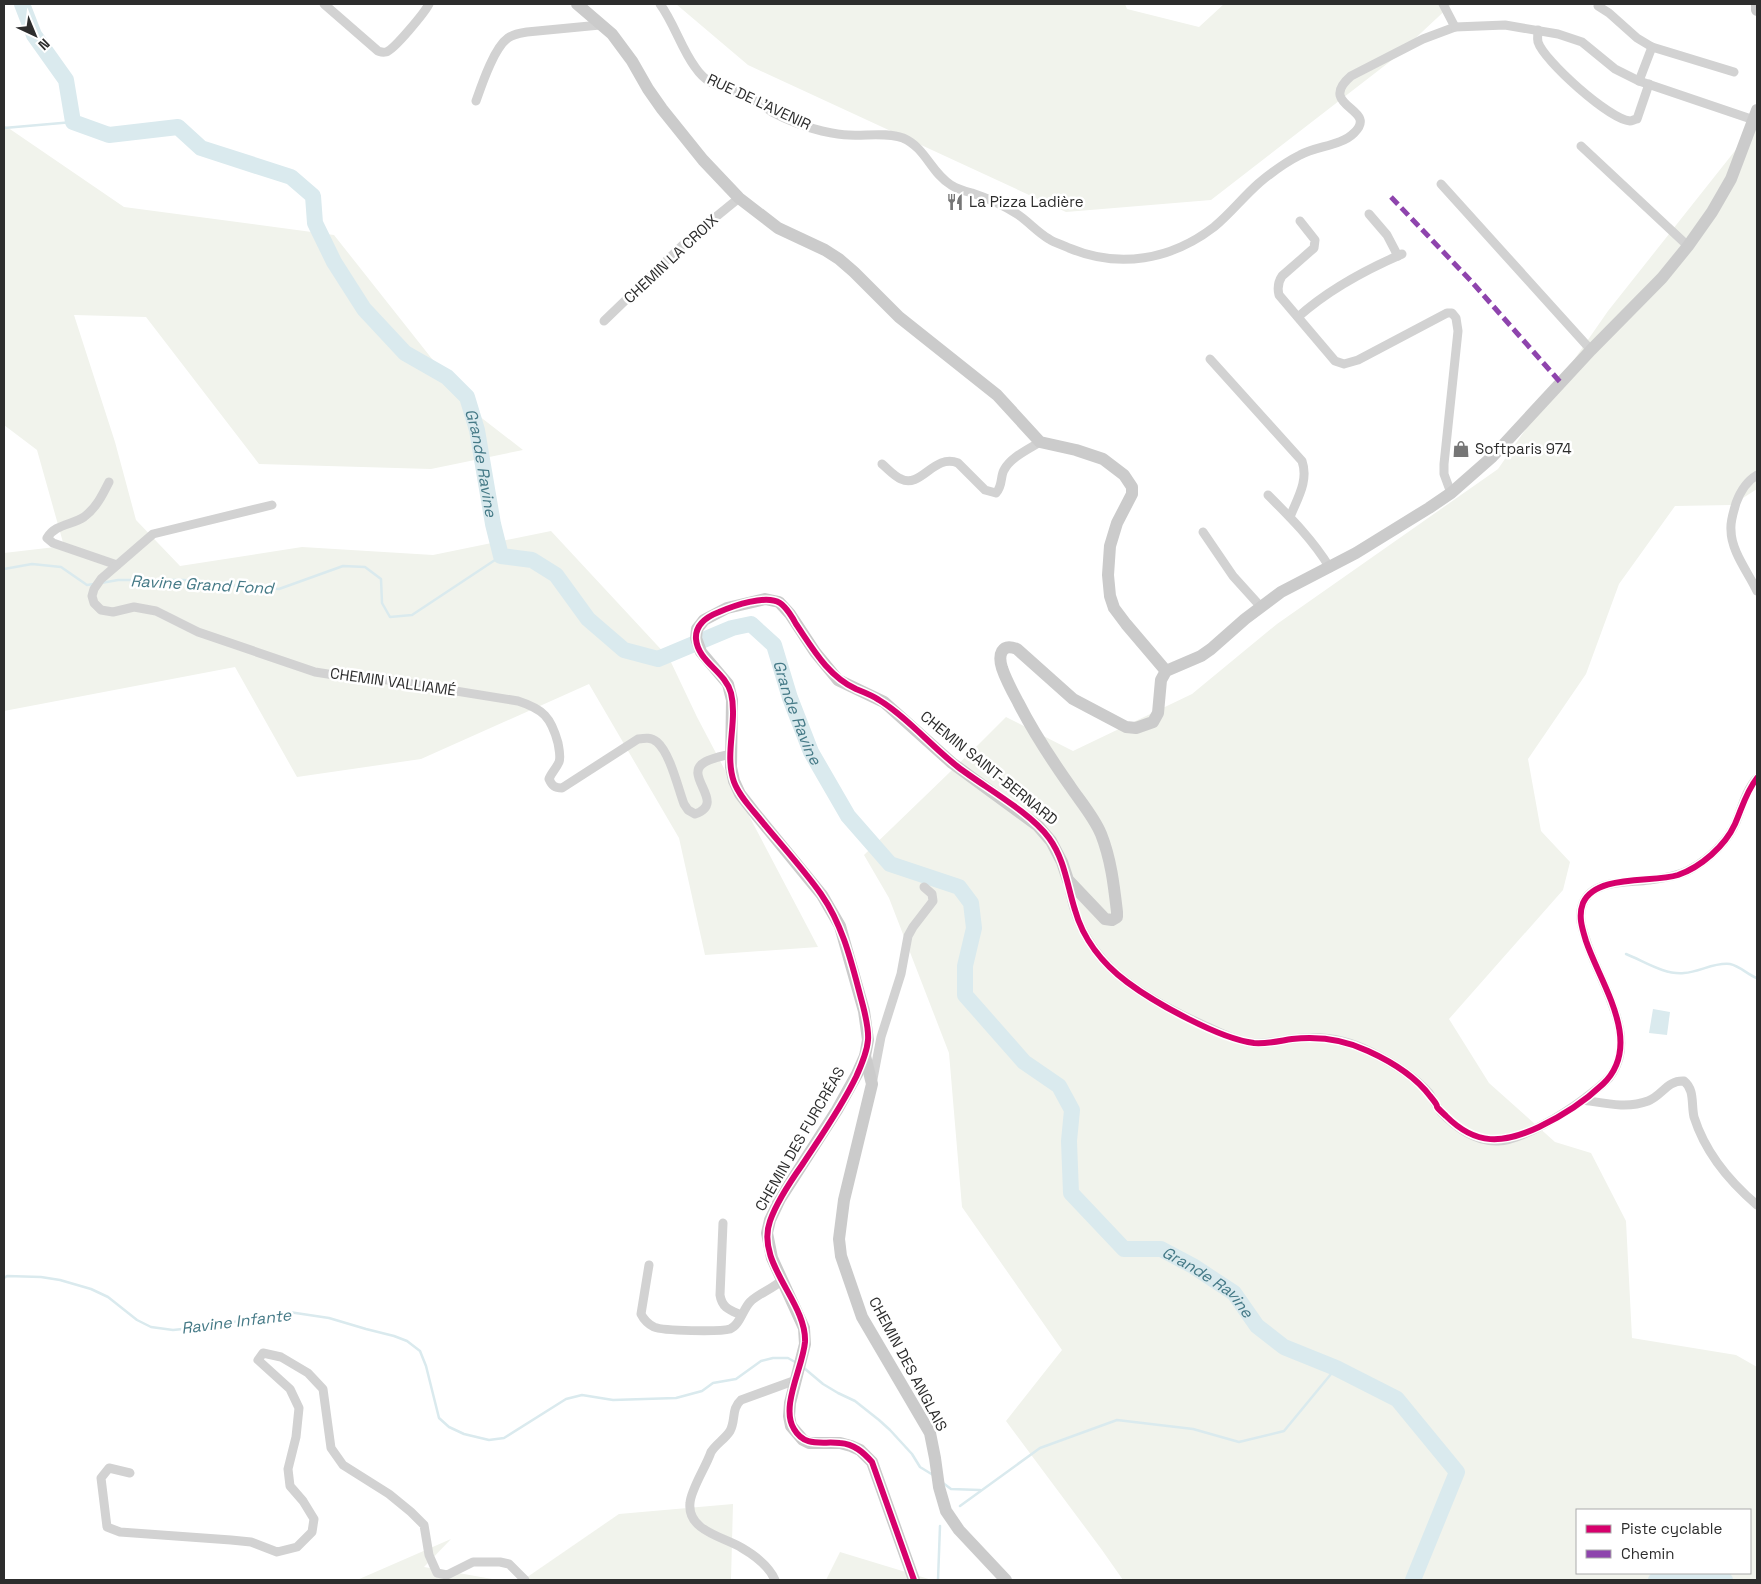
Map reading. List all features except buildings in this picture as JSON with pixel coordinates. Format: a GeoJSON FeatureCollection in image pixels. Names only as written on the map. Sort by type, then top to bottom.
{"type":"FeatureCollection","features":[{"type":"Feature","properties":{"kind":"street"},"geometry":{"type":"LineString","coordinates":[[324,4],[382,53],[387,52],[395,45],[429,4]]}},
{"type":"Feature","properties":{"kind":"street"},"geometry":{"type":"LineString","coordinates":[[577,4],[612,34],[662,109],[703,160],[738,198],[778,228],[825,250],[847,266],[899,318],[997,395],[1040,442],[1076,450],[1103,459],[1117,468],[1132,487],[1132,494],[1117,523],[1110,546],[1108,575],[1110,596],[1114,608],[1166,671]]}},
{"type":"Feature","properties":{"kind":"street","name":"RUE DE L'AVENIR"},"geometry":{"type":"LineString","coordinates":[[660,4],[667,13],[694,66],[705,79],[719,87],[744,95],[789,120],[821,130],[848,135],[894,136],[904,139],[924,154],[937,174],[952,186],[997,203],[1017,214],[1049,240],[1078,252],[1108,260],[1137,260],[1166,253],[1192,242],[1215,226],[1260,183],[1301,154],[1349,138],[1358,129],[1360,118],[1357,113],[1344,104],[1340,97],[1340,90],[1345,81],[1351,76],[1423,39],[1455,27],[1505,25],[1558,34],[1582,42],[1615,69],[1639,80],[1756,115]]}},
{"type":"Feature","properties":{"kind":"street"},"geometry":{"type":"LineString","coordinates":[[1442,4],[1455,27]]}},
{"type":"Feature","properties":{"kind":"street"},"geometry":{"type":"LineString","coordinates":[[1757,4],[1757,10]]}},
{"type":"Feature","properties":{"kind":"street"},"geometry":{"type":"LineString","coordinates":[[1598,6],[1609,13],[1636,38],[1652,47],[1734,72]]}},
{"type":"Feature","properties":{"kind":"street"},"geometry":{"type":"LineString","coordinates":[[476,101],[490,64],[508,38],[527,32],[600,25]]}},
{"type":"Feature","properties":{"kind":"street"},"geometry":{"type":"LineString","coordinates":[[1538,30],[1538,43],[1548,57],[1582,93],[1613,114],[1629,121],[1637,119],[1649,84]]}},
{"type":"Feature","properties":{"kind":"street"},"geometry":{"type":"LineString","coordinates":[[1639,80],[1652,47]]}},
{"type":"Feature","properties":{"kind":"street"},"geometry":{"type":"LineString","coordinates":[[1068,880],[1106,919],[1112,920],[1117,917],[1109,858],[1101,833],[1090,814],[1045,752],[1029,723],[1004,675],[1000,662],[1004,648],[1010,646],[1016,649],[1073,699],[1126,727],[1136,728],[1153,722],[1158,713],[1161,680],[1166,671],[1201,656],[1212,649],[1281,592],[1330,568],[1421,513],[1451,493],[1492,457],[1591,350],[1662,278],[1688,246],[1712,212],[1731,179],[1756,115]]}},
{"type":"Feature","properties":{"kind":"street"},"geometry":{"type":"LineString","coordinates":[[1581,146],[1688,246]]}},
{"type":"Feature","properties":{"kind":"street"},"geometry":{"type":"LineString","coordinates":[[1441,184],[1591,350]]}},
{"type":"Feature","properties":{"kind":"street","name":"CHEMIN LA CROIX"},"geometry":{"type":"LineString","coordinates":[[604,321],[690,238],[738,198]]}},
{"type":"Feature","properties":{"kind":"street"},"geometry":{"type":"LineString","coordinates":[[1298,317],[1313,303],[1334,289],[1380,263],[1400,255],[1369,214]]}},
{"type":"Feature","properties":{"kind":"street"},"geometry":{"type":"LineString","coordinates":[[1300,221],[1315,240],[1314,248],[1282,276],[1279,280],[1278,290],[1279,294],[1330,358],[1344,364],[1358,360],[1447,313],[1452,313],[1456,318],[1458,331],[1444,464],[1444,474],[1451,493]]}},
{"type":"Feature","properties":{"kind":"street"},"geometry":{"type":"LineString","coordinates":[[1210,359],[1302,462],[1305,473],[1304,484],[1290,517]]}},
{"type":"Feature","properties":{"kind":"street"},"geometry":{"type":"LineString","coordinates":[[882,464],[901,479],[909,480],[918,477],[942,462],[952,460],[958,463],[985,490],[996,492],[1000,487],[1003,472],[1007,466],[1040,442]]}},
{"type":"Feature","properties":{"kind":"street"},"geometry":{"type":"LineString","coordinates":[[1757,475],[1743,489],[1737,500],[1731,530],[1734,546],[1757,591]]}},
{"type":"Feature","properties":{"kind":"street"},"geometry":{"type":"LineString","coordinates":[[109,482],[97,506],[81,518],[66,523],[47,538],[53,543],[117,565]]}},
{"type":"Feature","properties":{"kind":"street"},"geometry":{"type":"LineString","coordinates":[[1268,495],[1315,545],[1330,568]]}},
{"type":"Feature","properties":{"kind":"street","name":"CHEMIN VALLIAMÉ"},"geometry":{"type":"LineString","coordinates":[[272,505],[153,534],[101,579],[94,589],[92,596],[94,603],[101,610],[113,612],[134,606],[156,611],[198,632],[314,672],[394,681],[518,700],[534,706],[552,722],[558,742],[559,762],[549,779],[552,786],[557,788],[562,788],[638,739],[646,737],[656,740],[666,755],[684,804],[691,813],[695,814],[702,812],[708,799],[698,776],[699,767],[705,762],[731,754]]}},
{"type":"Feature","properties":{"kind":"street"},"geometry":{"type":"LineString","coordinates":[[1203,532],[1233,576],[1261,607]]}},
{"type":"Feature","properties":{"kind":"street","name":"CHEMIN SAINT-BERNARD"},"geometry":{"type":"LineString","coordinates":[[701,652],[696,638],[697,629],[704,620],[713,614],[727,608],[765,599],[778,602],[790,614],[815,652],[838,680],[884,702],[952,763],[1038,826],[1051,840],[1062,862],[1076,915],[1083,933],[1095,952],[1122,979],[1184,1016],[1232,1038],[1251,1043],[1271,1043],[1316,1037],[1338,1039],[1355,1045],[1393,1065],[1411,1078],[1429,1094],[1439,1110],[1468,1134],[1498,1141],[1517,1137],[1561,1116],[1605,1083],[1619,1059],[1622,1046],[1615,1011],[1580,923],[1584,900],[1590,893],[1614,883],[1666,878],[1692,869],[1712,853],[1729,835],[1750,787],[1757,778]]}},
{"type":"Feature","properties":{"kind":"street","name":"CHEMIN DES FURCRÉAS"},"geometry":{"type":"LineString","coordinates":[[701,652],[728,684],[732,700],[731,767],[734,781],[740,794],[822,895],[840,926],[866,1018],[868,1040],[865,1056],[851,1086],[823,1134],[791,1181],[770,1220],[767,1234],[772,1258],[804,1328],[805,1344],[790,1403],[789,1416],[791,1426],[803,1440],[809,1443],[840,1443],[860,1450],[872,1462],[914,1580]]}},
{"type":"Feature","properties":{"kind":"street","name":"CHEMIN DES ANGLAIS"},"geometry":{"type":"LineString","coordinates":[[924,887],[932,894],[933,901],[913,926],[908,936],[901,974],[881,1037],[872,1084],[844,1200],[839,1239],[841,1256],[862,1317],[930,1433],[939,1487],[946,1510],[959,1530],[1006,1580]]}},
{"type":"Feature","properties":{"kind":"street","name":"CHEMIN DES ANGLAIS"},"geometry":{"type":"LineString","coordinates":[[865,1056],[872,1084]]}},
{"type":"Feature","properties":{"kind":"street"},"geometry":{"type":"LineString","coordinates":[[851,1086],[864,1078],[872,1084]]}},
{"type":"Feature","properties":{"kind":"street"},"geometry":{"type":"LineString","coordinates":[[1583,1100],[1625,1105],[1640,1104],[1651,1100],[1672,1082],[1684,1080],[1691,1092],[1694,1117],[1707,1146],[1737,1188],[1757,1205]]}},
{"type":"Feature","properties":{"kind":"street"},"geometry":{"type":"LineString","coordinates":[[723,1223],[721,1301],[729,1310],[741,1315]]}},
{"type":"Feature","properties":{"kind":"street"},"geometry":{"type":"LineString","coordinates":[[649,1265],[641,1314],[644,1320],[655,1328],[713,1332],[731,1328],[737,1324],[752,1300],[776,1286],[782,1280]]}},
{"type":"Feature","properties":{"kind":"street"},"geometry":{"type":"LineString","coordinates":[[130,1473],[109,1468],[101,1478],[107,1527],[120,1532],[251,1542],[278,1552],[297,1547],[312,1532],[314,1519],[290,1486],[288,1470],[296,1437],[299,1408],[290,1389],[258,1360],[263,1353],[281,1357],[308,1373],[324,1389],[331,1448],[343,1465],[361,1478],[390,1494],[424,1525],[429,1555],[437,1573],[447,1575],[473,1562],[500,1562],[509,1564],[526,1580]]}},
{"type":"Feature","properties":{"kind":"street"},"geometry":{"type":"LineString","coordinates":[[775,1580],[762,1563],[748,1552],[701,1527],[691,1515],[690,1500],[715,1445],[730,1430],[738,1403],[799,1368]]}},
{"type":"Feature","properties":{"kind":"shaded area"},"geometry":{"type":"Polygon","coordinates":[[[676,4],[1125,4],[1127,9],[1199,27],[1224,4],[1452,4],[1392,60],[1211,200],[1066,212],[748,65],[676,4]]]}},
{"type":"Feature","properties":{"kind":"shaded area"},"geometry":{"type":"Polygon","coordinates":[[[1757,123],[1757,489],[1732,505],[1675,506],[1619,584],[1586,674],[1528,759],[1541,831],[1570,862],[1563,890],[1449,1019],[1489,1083],[1555,1142],[1591,1153],[1626,1221],[1632,1338],[1736,1355],[1757,1367],[1757,1580],[1123,1580],[1006,1421],[1062,1350],[962,1207],[949,1053],[889,898],[864,855],[1006,717],[1073,751],[1192,694],[1277,624],[1498,469],[1608,311],[1757,123]]]}},
{"type":"Feature","properties":{"kind":"shaded area"},"geometry":{"type":"Polygon","coordinates":[[[4,125],[124,207],[334,235],[474,412],[523,450],[431,469],[259,464],[146,317],[74,315],[115,442],[136,520],[180,566],[302,547],[433,555],[551,531],[669,658],[697,717],[818,947],[705,955],[679,838],[589,684],[421,759],[297,777],[235,667],[4,711],[4,553],[64,546],[37,450],[4,425],[4,125]]]}},
{"type":"Feature","properties":{"kind":"shaded area"},"geometry":{"type":"Polygon","coordinates":[[[1653,1009],[1670,1012],[1667,1035],[1649,1033],[1653,1009]]]}},
{"type":"Feature","properties":{"kind":"shaded area"},"geometry":{"type":"Polygon","coordinates":[[[733,1504],[731,1580],[523,1580],[619,1514],[733,1504]]]}},
{"type":"Feature","properties":{"kind":"shaded area"},"geometry":{"type":"Polygon","coordinates":[[[451,1539],[424,1567],[498,1580],[357,1580],[451,1539]]]}},
{"type":"Feature","properties":{"kind":"shaded area"},"geometry":{"type":"Polygon","coordinates":[[[840,1552],[932,1580],[826,1580],[840,1552]]]}},
{"type":"Feature","properties":{"kind":"waterway","name":"Grande Ravine"},"geometry":{"type":"LineString","coordinates":[[22,4],[34,35],[66,80],[73,122],[109,135],[178,127],[201,148],[291,177],[313,196],[315,223],[334,262],[364,309],[405,353],[447,377],[467,397],[477,430],[493,524],[501,556],[532,560],[556,575],[588,619],[624,650],[658,659],[732,628],[751,624],[774,645],[790,698],[811,752],[848,816],[890,864],[959,887],[971,903],[974,928],[965,966],[965,995],[1024,1062],[1059,1086],[1072,1110],[1069,1141],[1071,1193],[1124,1249],[1161,1249],[1193,1266],[1234,1293],[1257,1326],[1284,1347],[1336,1368],[1397,1399],[1457,1472],[1413,1580]]}},
{"type":"Feature","properties":{"kind":"waterway"},"geometry":{"type":"LineString","coordinates":[[4,128],[73,122]]}},
{"type":"Feature","properties":{"kind":"waterway","name":"Ravine Grand Fond"},"geometry":{"type":"LineString","coordinates":[[101,583],[118,580],[184,580],[279,589],[343,566],[365,567],[381,579],[382,603],[390,617],[412,615],[501,556]]}},
{"type":"Feature","properties":{"kind":"waterway","name":"Ravine Grand Fond"},"geometry":{"type":"LineString","coordinates":[[4,569],[32,564],[61,567],[87,585],[94,584]]}},
{"type":"Feature","properties":{"kind":"waterway"},"geometry":{"type":"LineString","coordinates":[[1626,954],[1669,972],[1684,973],[1718,964],[1730,964],[1757,978]]}},
{"type":"Feature","properties":{"kind":"waterway","name":"Ravine Infante"},"geometry":{"type":"LineString","coordinates":[[4,1278],[7,1276],[41,1277],[60,1280],[91,1289],[108,1297],[137,1320],[151,1327],[173,1330],[211,1326],[289,1312],[329,1318],[394,1336],[407,1341],[420,1351],[426,1366],[439,1418],[449,1427],[464,1434],[489,1440],[504,1438],[566,1399],[582,1395],[613,1400],[676,1398],[702,1391],[713,1383],[736,1379],[761,1361],[773,1358],[788,1358],[795,1362]]}},
{"type":"Feature","properties":{"kind":"waterway","name":"Ravine Infante"},"geometry":{"type":"LineString","coordinates":[[804,1368],[823,1384],[855,1401],[879,1420],[912,1454],[920,1467],[933,1475]]}},
{"type":"Feature","properties":{"kind":"waterway"},"geometry":{"type":"LineString","coordinates":[[960,1506],[1040,1448],[1117,1420],[1193,1429],[1239,1442],[1284,1431],[1336,1368]]}},
{"type":"Feature","properties":{"kind":"waterway","name":"Ravine Infante"},"geometry":{"type":"LineString","coordinates":[[943,1483],[951,1489],[980,1490]]}},
{"type":"Feature","properties":{"kind":"waterway"},"geometry":{"type":"LineString","coordinates":[[938,1580],[940,1526]]}},
{"type":"Feature","properties":{"kind":"waterway","name":"Grande Ravine"},"geometry":{"type":"LineString","coordinates":[[1656,1580],[1682,1574]]}},
{"type":"Feature","properties":{"kind":"waterway","name":"Grande Ravine"},"geometry":{"type":"LineString","coordinates":[[1693,1574],[1725,1580]]}},
{"type":"Feature","properties":{"kind":"marked path"},"geometry":{"type":"LineString","coordinates":[[1391,197],[1471,281],[1561,383]]}},
{"type":"Feature","properties":{"kind":"cycle path"},"geometry":{"type":"LineString","coordinates":[[914,1580],[872,1462],[862,1452],[850,1445],[814,1442],[803,1439],[798,1435],[790,1420],[791,1398],[805,1342],[798,1312],[769,1252],[767,1237],[770,1221],[784,1192],[850,1088],[865,1055],[868,1031],[851,960],[836,920],[808,876],[743,799],[734,782],[730,760],[733,715],[731,693],[728,685],[701,654],[698,647],[696,634],[702,622],[714,614],[749,602],[767,600],[780,603],[789,613],[815,652],[837,677],[846,684],[874,697],[889,707],[958,767],[1019,809],[1041,828],[1059,855],[1072,901],[1083,931],[1089,941],[1102,959],[1118,975],[1139,990],[1188,1019],[1240,1040],[1254,1043],[1269,1043],[1302,1038],[1321,1038],[1359,1047],[1385,1059],[1410,1076],[1424,1089],[1438,1108],[1457,1126],[1468,1133],[1490,1139],[1514,1137],[1556,1118],[1596,1090],[1615,1068],[1620,1051],[1620,1032],[1609,994],[1592,958],[1583,931],[1581,922],[1583,903],[1590,894],[1600,888],[1626,881],[1678,875],[1704,861],[1719,848],[1731,832],[1747,794],[1757,778]]}},
{"type":"Feature","properties":{"kind":"place","name":"La Pizza Ladière"},"geometry":{"type":"Point","coordinates":[955,202]}},
{"type":"Feature","properties":{"kind":"place","name":"Softparis 974"},"geometry":{"type":"Point","coordinates":[1461,449]}}]}
